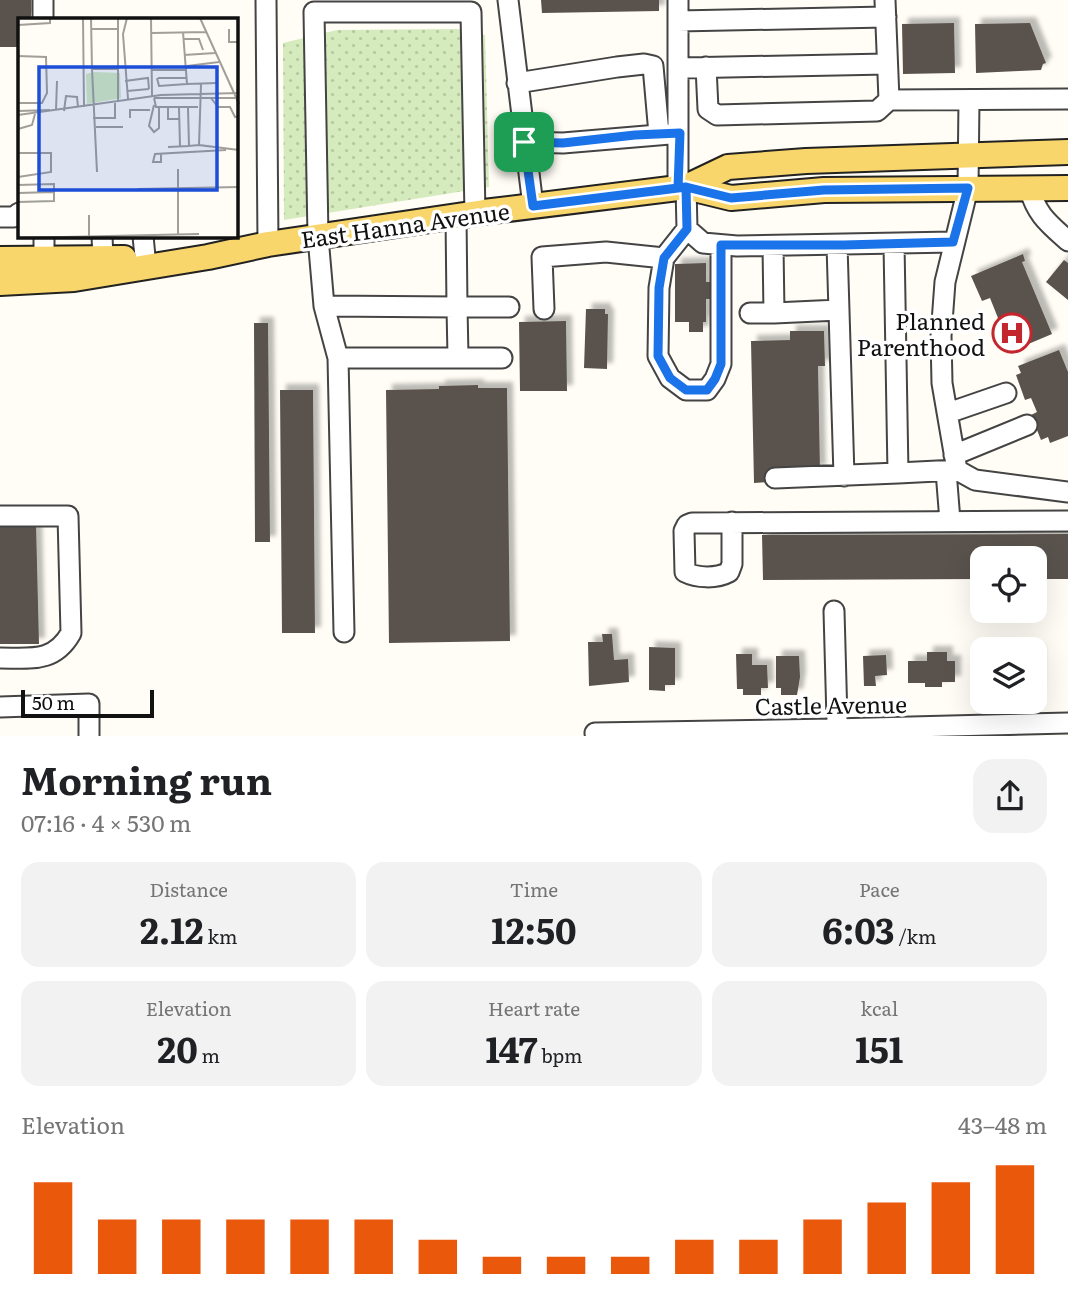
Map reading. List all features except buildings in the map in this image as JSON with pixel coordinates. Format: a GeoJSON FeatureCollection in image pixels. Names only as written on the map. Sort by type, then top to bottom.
{"type":"FeatureCollection","features":[{"type":"Feature","properties":{"kind":"main road","name":"East Hanna Avenue"},"geometry":{"type":"LineString","coordinates":[[0,259],[44,248],[103,247],[144,254],[268,244],[465,215],[682,188],[728,167],[806,161],[1068,152]]}},
{"type":"Feature","properties":{"kind":"main road","name":"East Hanna Avenue"},"geometry":{"type":"LineString","coordinates":[[682,188],[731,198],[824,190],[1068,188]]}},
{"type":"Feature","properties":{"kind":"main road","name":"East Hanna Avenue"},"geometry":{"type":"LineString","coordinates":[[0,283],[74,279],[144,254]]}},
{"type":"Feature","properties":{"kind":"street"},"geometry":{"type":"LineString","coordinates":[[43,0],[43,18]]}},
{"type":"Feature","properties":{"kind":"street"},"geometry":{"type":"LineString","coordinates":[[266,0],[268,244]]}},
{"type":"Feature","properties":{"kind":"street"},"geometry":{"type":"LineString","coordinates":[[508,0],[533,206]]}},
{"type":"Feature","properties":{"kind":"street"},"geometry":{"type":"LineString","coordinates":[[678,0],[682,188],[687,229],[703,243],[721,245],[953,242]]}},
{"type":"Feature","properties":{"kind":"street"},"geometry":{"type":"LineString","coordinates":[[344,632],[338,358],[324,306],[318,237],[314,6],[471,6],[465,215],[457,307],[458,357]]}},
{"type":"Feature","properties":{"kind":"street"},"geometry":{"type":"LineString","coordinates":[[678,20],[886,8],[889,100]]}},
{"type":"Feature","properties":{"kind":"street"},"geometry":{"type":"LineString","coordinates":[[517,83],[617,67],[644,64],[653,66],[659,134]]}},
{"type":"Feature","properties":{"kind":"street"},"geometry":{"type":"LineString","coordinates":[[679,68],[887,64]]}},
{"type":"Feature","properties":{"kind":"street"},"geometry":{"type":"LineString","coordinates":[[706,67],[708,109],[717,115],[877,111],[889,100],[1068,99]]}},
{"type":"Feature","properties":{"kind":"street"},"geometry":{"type":"LineString","coordinates":[[950,521],[952,465],[948,414],[942,383],[941,336],[945,282],[968,188],[969,100]]}},
{"type":"Feature","properties":{"kind":"street"},"geometry":{"type":"LineString","coordinates":[[524,142],[563,143],[680,133]]}},
{"type":"Feature","properties":{"kind":"street"},"geometry":{"type":"LineString","coordinates":[[1029,188],[1041,216],[1068,241]]}},
{"type":"Feature","properties":{"kind":"street"},"geometry":{"type":"LineString","coordinates":[[0,216],[18,214]]}},
{"type":"Feature","properties":{"kind":"street"},"geometry":{"type":"LineString","coordinates":[[687,229],[664,258],[659,288],[658,356],[670,378],[686,390],[707,390],[721,364],[721,245]]}},
{"type":"Feature","properties":{"kind":"street"},"geometry":{"type":"LineString","coordinates":[[894,244],[898,473]]}},
{"type":"Feature","properties":{"kind":"street"},"geometry":{"type":"LineString","coordinates":[[837,245],[844,476]]}},
{"type":"Feature","properties":{"kind":"street"},"geometry":{"type":"LineString","coordinates":[[773,246],[774,313]]}},
{"type":"Feature","properties":{"kind":"street"},"geometry":{"type":"LineString","coordinates":[[544,309],[542,257],[607,252],[664,258]]}},
{"type":"Feature","properties":{"kind":"street"},"geometry":{"type":"LineString","coordinates":[[324,306],[509,307]]}},
{"type":"Feature","properties":{"kind":"street"},"geometry":{"type":"LineString","coordinates":[[750,313],[839,310]]}},
{"type":"Feature","properties":{"kind":"street"},"geometry":{"type":"LineString","coordinates":[[338,358],[502,358]]}},
{"type":"Feature","properties":{"kind":"street"},"geometry":{"type":"LineString","coordinates":[[948,414],[1006,393]]}},
{"type":"Feature","properties":{"kind":"street"},"geometry":{"type":"LineString","coordinates":[[775,478],[898,473],[952,465],[1027,425]]}},
{"type":"Feature","properties":{"kind":"street"},"geometry":{"type":"LineString","coordinates":[[952,465],[975,480],[1068,492]]}},
{"type":"Feature","properties":{"kind":"street"},"geometry":{"type":"LineString","coordinates":[[0,516],[68,516],[71,633],[64,646],[55,653],[39,658],[0,658]]}},
{"type":"Feature","properties":{"kind":"street"},"geometry":{"type":"LineString","coordinates":[[732,522],[1068,521]]}},
{"type":"Feature","properties":{"kind":"street"},"geometry":{"type":"LineString","coordinates":[[833,733],[837,720],[834,611]]}},
{"type":"Feature","properties":{"kind":"street"},"geometry":{"type":"LineString","coordinates":[[0,707],[89,704],[89,736]]}},
{"type":"Feature","properties":{"kind":"street","name":"Castle Avenue"},"geometry":{"type":"LineString","coordinates":[[595,733],[833,733],[1068,723]]}},
{"type":"Feature","properties":{"kind":"green space"},"geometry":{"type":"Polygon","coordinates":[[[457,29],[485,35],[489,187],[284,220],[283,43],[337,30],[457,29]]]}},
{"type":"Feature","properties":{"kind":"place","name":"Planned Parenthood"},"geometry":{"type":"Point","coordinates":[1012,333]}},
{"type":"Feature","properties":{"kind":"route"},"geometry":{"type":"LineString","coordinates":[[524,142],[533,206],[604,197],[678,188],[686,187],[687,229],[664,258],[659,288],[658,356],[670,378],[686,390],[707,390],[721,364],[721,245],[953,242],[968,188],[824,190],[731,198],[686,187],[678,188],[680,133],[563,143],[524,142]]}}]}
